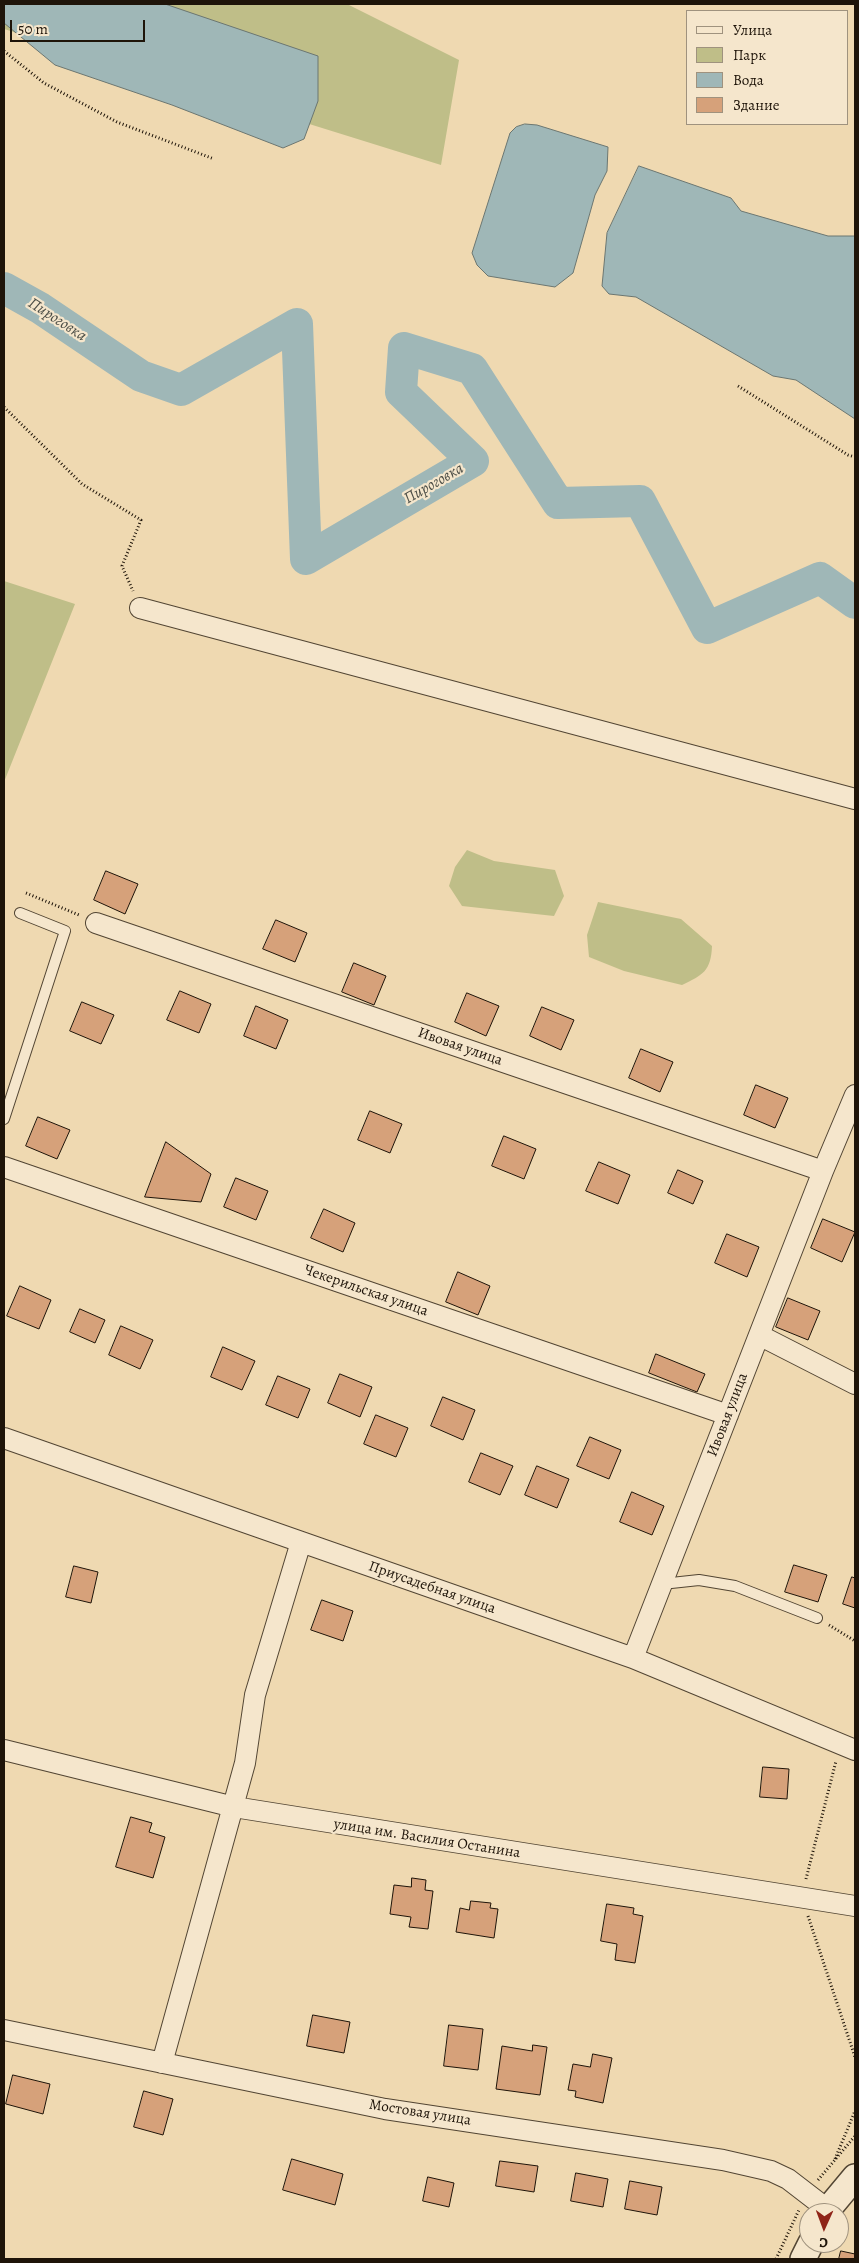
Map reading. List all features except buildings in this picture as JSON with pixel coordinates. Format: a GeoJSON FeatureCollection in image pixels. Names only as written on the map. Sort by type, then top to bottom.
{"type":"FeatureCollection","features":[{"type":"Feature","properties":{"kind":"street"},"geometry":{"type":"LineString","coordinates":[[140,608],[855,799]]}},
{"type":"Feature","properties":{"kind":"street","name":"Ивовая улица"},"geometry":{"type":"LineString","coordinates":[[96,922],[824,1171]]}},
{"type":"Feature","properties":{"kind":"street","name":"Ивовая улица"},"geometry":{"type":"LineString","coordinates":[[633,1658],[855,1095]]}},
{"type":"Feature","properties":{"kind":"street","name":"Чекерильская улица"},"geometry":{"type":"LineString","coordinates":[[4,1167],[728,1415]]}},
{"type":"Feature","properties":{"kind":"street"},"geometry":{"type":"LineString","coordinates":[[759,1335],[855,1384]]}},
{"type":"Feature","properties":{"kind":"street","name":"Приусадебная улица"},"geometry":{"type":"LineString","coordinates":[[4,1438],[633,1658],[855,1750]]}},
{"type":"Feature","properties":{"kind":"street"},"geometry":{"type":"LineString","coordinates":[[162,2063],[245,1764],[255,1695],[301,1542]]}},
{"type":"Feature","properties":{"kind":"street","name":"улица им. Василия Останина"},"geometry":{"type":"LineString","coordinates":[[4,1750],[234,1807],[855,1906]]}},
{"type":"Feature","properties":{"kind":"street","name":"Мостовая улица"},"geometry":{"type":"LineString","coordinates":[[4,2030],[385,2109],[723,2160],[771,2171],[788,2179],[816,2203]]}},
{"type":"Feature","properties":{"kind":"street"},"geometry":{"type":"LineString","coordinates":[[833,2203],[855,2178]]}},
{"type":"Feature","properties":{"kind":"lane"},"geometry":{"type":"LineString","coordinates":[[4,1119],[65,931],[20,913]]}},
{"type":"Feature","properties":{"kind":"lane"},"geometry":{"type":"LineString","coordinates":[[662,1584],[699,1580],[735,1586],[818,1618]]}},
{"type":"Feature","properties":{"kind":"path"},"geometry":{"type":"LineString","coordinates":[[4,51],[44,83],[117,122],[214,159]]}},
{"type":"Feature","properties":{"kind":"path"},"geometry":{"type":"LineString","coordinates":[[738,386],[848,455],[855,457]]}},
{"type":"Feature","properties":{"kind":"path"},"geometry":{"type":"LineString","coordinates":[[4,407],[82,484],[141,520],[122,566],[140,608]]}},
{"type":"Feature","properties":{"kind":"path"},"geometry":{"type":"LineString","coordinates":[[26,893],[96,922]]}},
{"type":"Feature","properties":{"kind":"path"},"geometry":{"type":"LineString","coordinates":[[818,1618],[855,1641]]}},
{"type":"Feature","properties":{"kind":"path"},"geometry":{"type":"LineString","coordinates":[[833,2162],[855,2111]]}},
{"type":"Feature","properties":{"kind":"green space"},"geometry":{"type":"Polygon","coordinates":[[[4,4],[347,4],[459,60],[441,165],[4,29],[4,4]]]}},
{"type":"Feature","properties":{"kind":"green space"},"geometry":{"type":"Polygon","coordinates":[[[4,581],[75,604],[4,782],[4,581]]]}},
{"type":"Feature","properties":{"kind":"green space"},"geometry":{"type":"Polygon","coordinates":[[[467,850],[494,861],[555,870],[564,896],[554,916],[462,906],[449,886],[455,867],[467,850]]]}},
{"type":"Feature","properties":{"kind":"green space"},"geometry":{"type":"Polygon","coordinates":[[[598,902],[681,919],[712,946],[708,967],[700,975],[682,985],[624,971],[589,957],[587,935],[598,902]]]}},
{"type":"Feature","properties":{"kind":"water"},"geometry":{"type":"Polygon","coordinates":[[[4,4],[165,4],[318,56],[318,101],[304,139],[283,148],[172,105],[55,65],[4,23],[4,4]]]}},
{"type":"Feature","properties":{"kind":"water"},"geometry":{"type":"Polygon","coordinates":[[[525,124],[537,125],[608,147],[607,171],[595,195],[573,273],[555,287],[488,276],[477,265],[472,253],[510,133],[516,127],[525,124]]]}},
{"type":"Feature","properties":{"kind":"water"},"geometry":{"type":"Polygon","coordinates":[[[639,166],[731,198],[741,211],[828,236],[855,236],[855,419],[796,380],[773,376],[636,297],[609,294],[602,286],[607,233],[639,166]]]}},
{"type":"Feature","properties":{"kind":"waterway","name":"Пироговка"},"geometry":{"type":"LineString","coordinates":[[4,288],[40,308],[141,376],[181,390],[297,324],[306,559],[473,461],[401,392],[404,348],[472,369],[558,503],[640,501],[707,628],[820,578],[855,603]]}}]}
